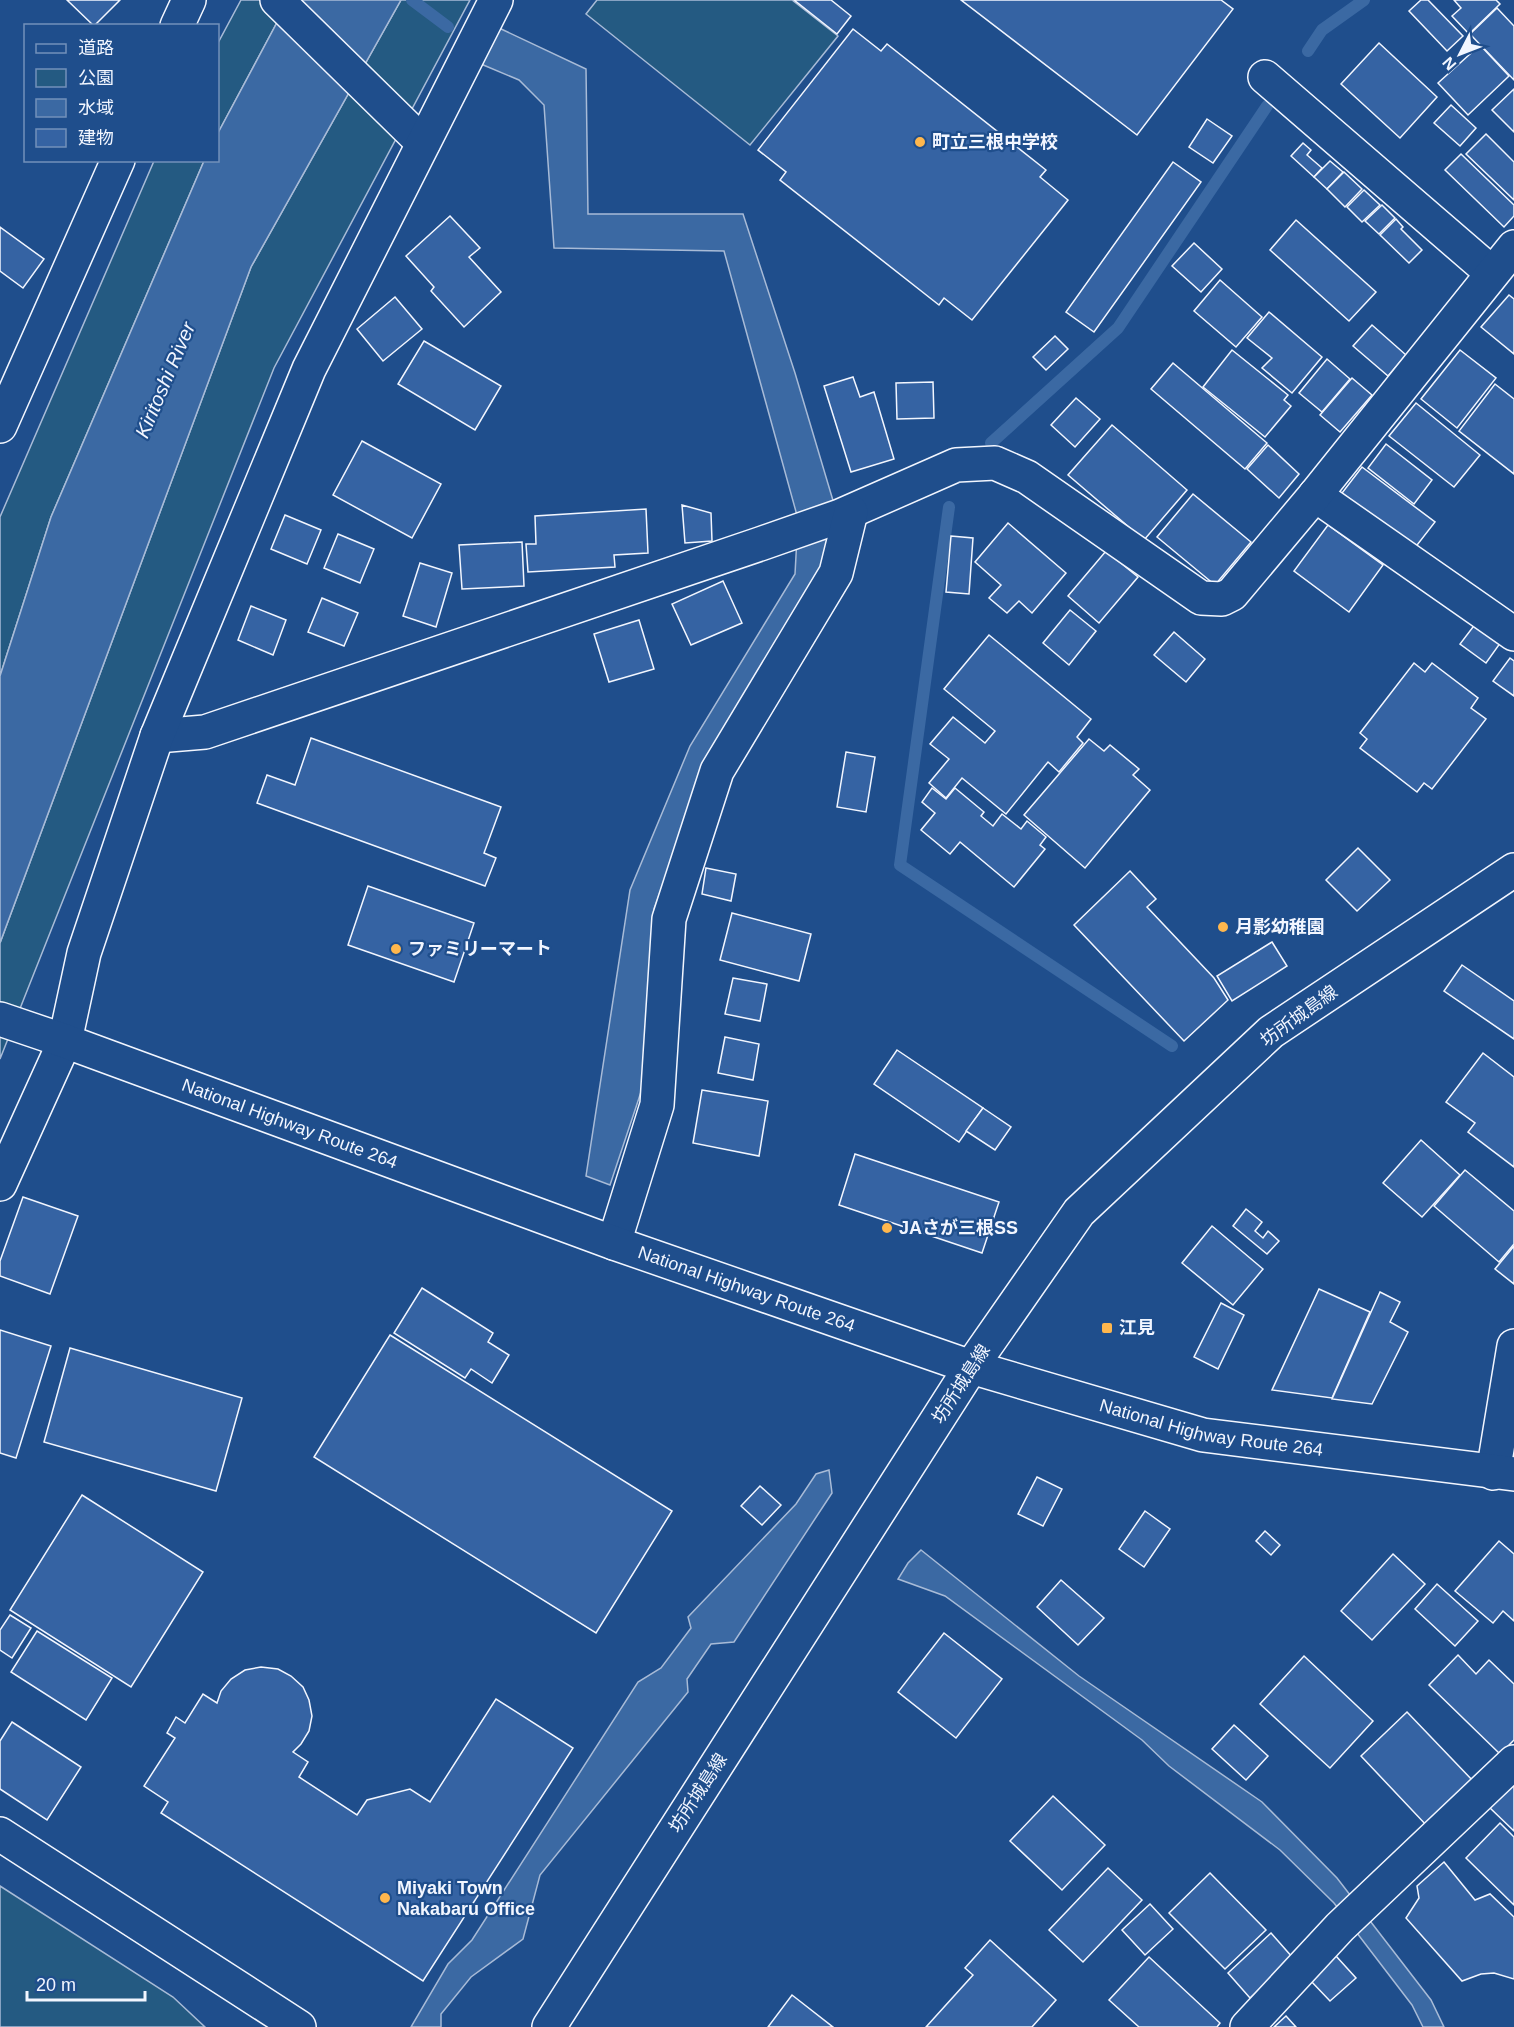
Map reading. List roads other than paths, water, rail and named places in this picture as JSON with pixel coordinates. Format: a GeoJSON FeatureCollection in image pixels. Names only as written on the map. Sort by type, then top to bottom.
{"type":"FeatureCollection","features":[{"type":"Feature","properties":{"kind":"main road"},"geometry":{"type":"LineString","coordinates":[[178,24],[189,0]]}},
{"type":"Feature","properties":{"kind":"main road"},"geometry":{"type":"LineString","coordinates":[[277,0],[417,138]]}},
{"type":"Feature","properties":{"kind":"main road"},"geometry":{"type":"LineString","coordinates":[[0,1184],[84,953],[157,736],[309,369],[417,138],[496,0]]}},
{"type":"Feature","properties":{"kind":"main road"},"geometry":{"type":"LineString","coordinates":[[1265,77],[1492,273]]}},
{"type":"Feature","properties":{"kind":"main road"},"geometry":{"type":"LineString","coordinates":[[0,426],[117,162]]}},
{"type":"Feature","properties":{"kind":"main road"},"geometry":{"type":"LineString","coordinates":[[157,736],[205,732],[780,537],[845,514],[956,465],[995,463],[1027,477],[1201,598],[1222,599],[1232,594],[1315,495],[1514,247]]}},
{"type":"Feature","properties":{"kind":"main road"},"geometry":{"type":"LineString","coordinates":[[1315,495],[1514,634]]}},
{"type":"Feature","properties":{"kind":"main road"},"geometry":{"type":"LineString","coordinates":[[614,1243],[657,1105],[669,919],[717,771],[836,573],[845,514]]}},
{"type":"Feature","properties":{"kind":"main road","name":"坊所城島線"},"geometry":{"type":"LineString","coordinates":[[549,2027],[971,1366],[1079,1212],[1271,1032],[1514,870]]}},
{"type":"Feature","properties":{"kind":"main road","name":"National Highway Route 264"},"geometry":{"type":"LineString","coordinates":[[0,1018],[614,1243],[971,1366],[1203,1435],[1503,1474]]}},
{"type":"Feature","properties":{"kind":"main road"},"geometry":{"type":"LineString","coordinates":[[1503,1474],[1514,1346]]}},
{"type":"Feature","properties":{"kind":"main road"},"geometry":{"type":"LineString","coordinates":[[1247,2027],[1340,1927],[1514,1762]]}},
{"type":"Feature","properties":{"kind":"main road"},"geometry":{"type":"LineString","coordinates":[[0,1834],[299,2027]]}},
{"type":"Feature","properties":{"kind":"water","name":"Kiritoshi River"},"geometry":{"type":"Polygon","coordinates":[[[289,0],[401,0],[251,267],[0,943],[0,676],[51,517],[204,162],[219,162],[219,131],[289,0]]]}},
{"type":"Feature","properties":{"kind":"water"},"geometry":{"type":"Polygon","coordinates":[[[499,28],[586,69],[588,214],[743,214],[795,373],[840,524],[834,559],[707,766],[654,909],[646,1077],[610,1185],[586,1176],[630,890],[690,746],[795,574],[798,519],[724,251],[554,248],[544,105],[519,80],[481,64],[499,28]]]}},
{"type":"Feature","properties":{"kind":"water"},"geometry":{"type":"Polygon","coordinates":[[[829,1470],[832,1493],[734,1642],[711,1644],[687,1679],[688,1692],[540,1875],[523,1939],[471,1977],[441,2014],[441,2027],[411,2027],[448,1964],[472,1940],[638,1682],[661,1668],[691,1628],[688,1617],[796,1504],[816,1474],[829,1470]]]}},
{"type":"Feature","properties":{"kind":"water"},"geometry":{"type":"Polygon","coordinates":[[[921,1550],[1079,1676],[1262,1802],[1337,1878],[1431,2000],[1444,2027],[1423,2027],[1412,2005],[1334,1903],[1280,1850],[1169,1766],[1142,1740],[945,1596],[898,1579],[908,1563],[921,1550]]]}},
{"type":"Feature","properties":{"kind":"waterway"},"geometry":{"type":"LineString","coordinates":[[412,0],[448,27]]}},
{"type":"Feature","properties":{"kind":"waterway"},"geometry":{"type":"LineString","coordinates":[[1308,51],[1322,30],[1364,0]]}},
{"type":"Feature","properties":{"kind":"waterway"},"geometry":{"type":"LineString","coordinates":[[991,443],[1118,328],[1267,106]]}},
{"type":"Feature","properties":{"kind":"waterway"},"geometry":{"type":"LineString","coordinates":[[949,507],[900,865],[1172,1046]]}},
{"type":"Feature","properties":{"kind":"place","name":"町立三根中学校"},"geometry":{"type":"Point","coordinates":[920,142]}},
{"type":"Feature","properties":{"kind":"place","name":"月影幼稚園"},"geometry":{"type":"Point","coordinates":[1223,927]}},
{"type":"Feature","properties":{"kind":"place","name":"ファミリーマート"},"geometry":{"type":"Point","coordinates":[396,949]}},
{"type":"Feature","properties":{"kind":"place","name":"JAさが三根SS"},"geometry":{"type":"Point","coordinates":[887,1228]}},
{"type":"Feature","properties":{"kind":"place","name":"江見"},"geometry":{"type":"Point","coordinates":[1107,1328]}},
{"type":"Feature","properties":{"kind":"place","name":"Miyaki Town Nakabaru Office"},"geometry":{"type":"Point","coordinates":[385,1898]}}]}
